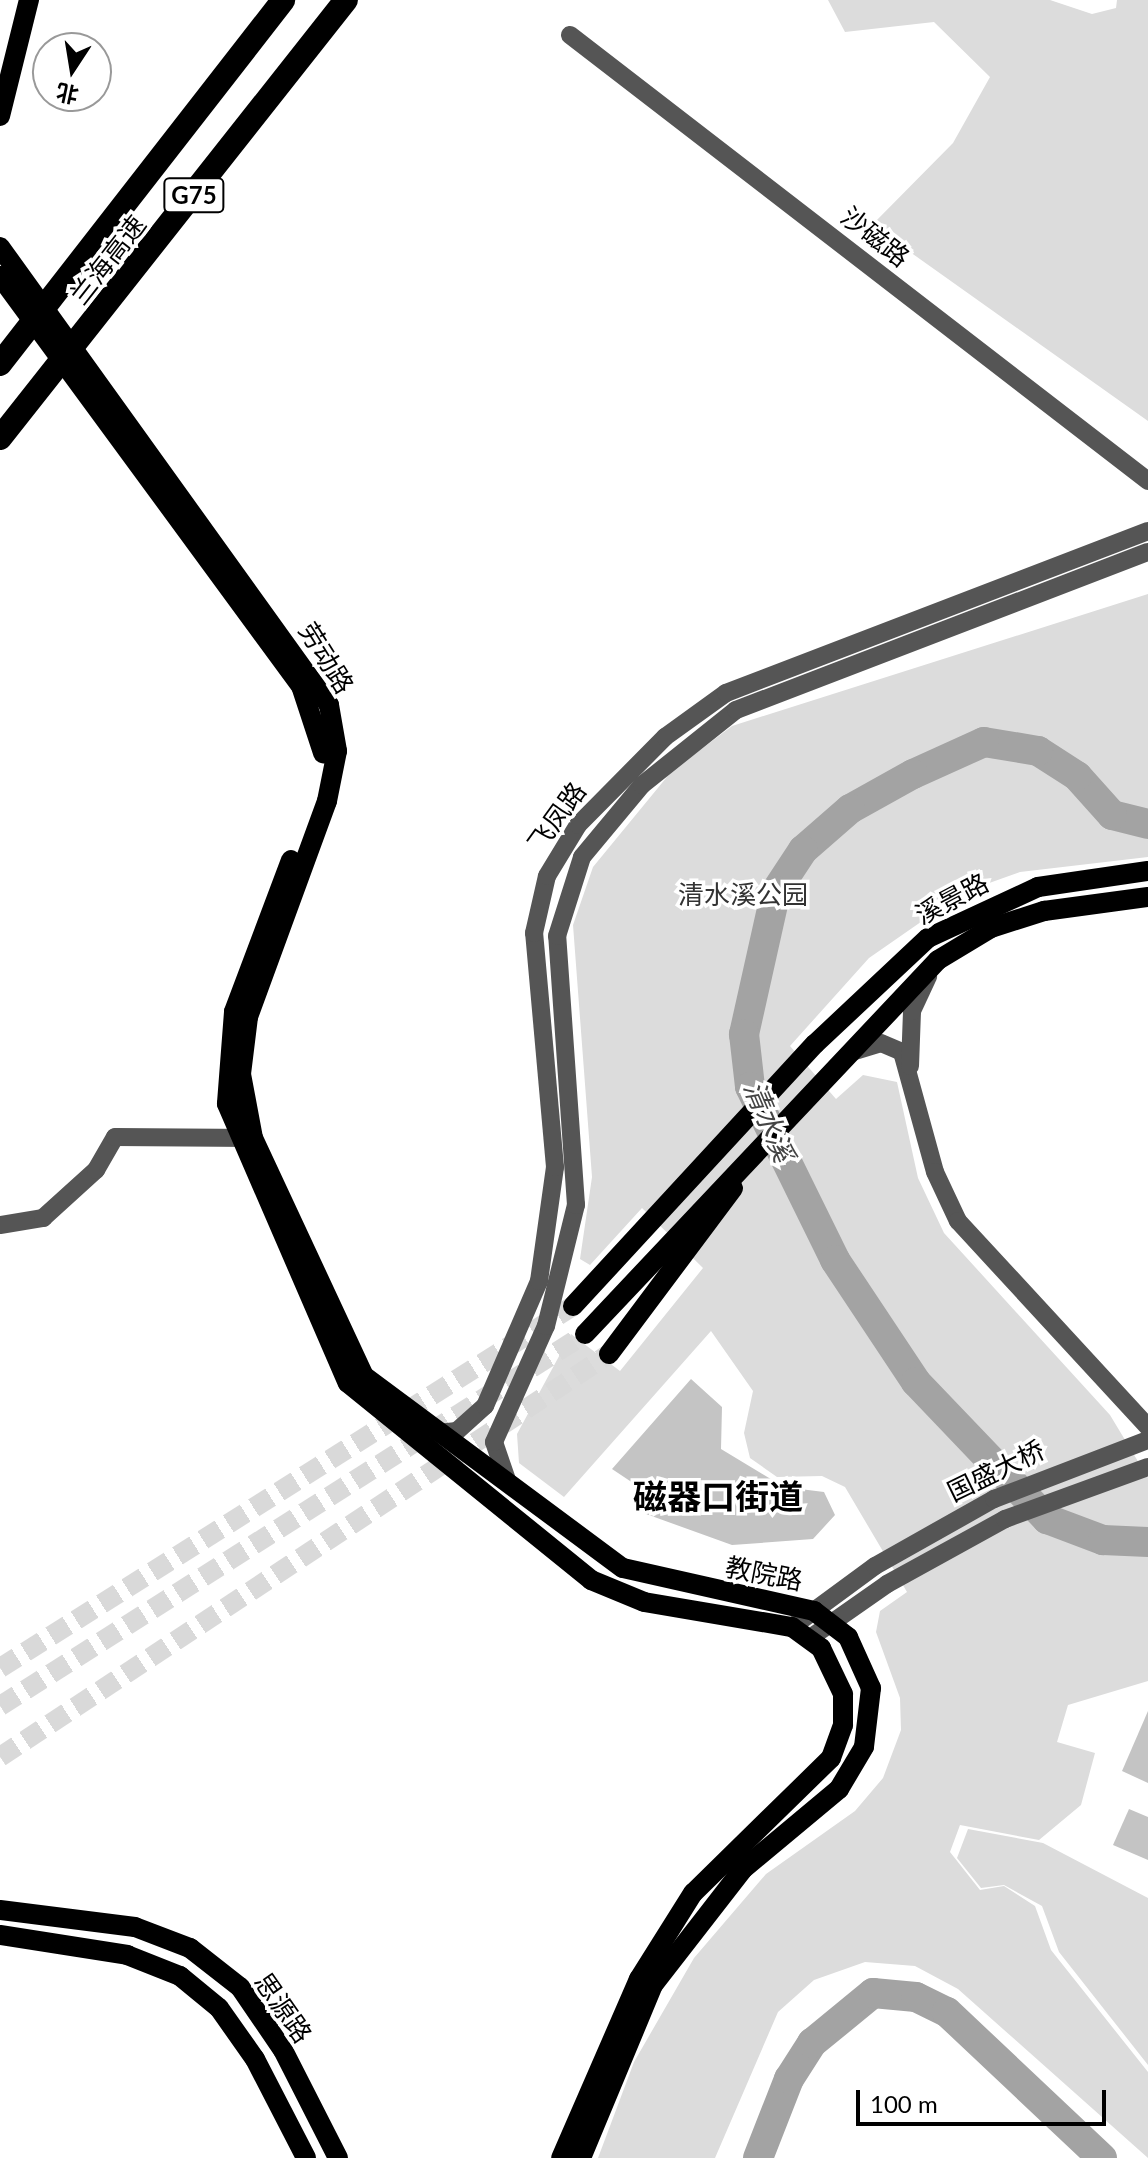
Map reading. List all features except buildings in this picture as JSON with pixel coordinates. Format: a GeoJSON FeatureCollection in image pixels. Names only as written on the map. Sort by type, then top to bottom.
{"type":"FeatureCollection","features":[{"type":"Feature","properties":{"kind":"highway","name":"兰海高速"},"geometry":{"type":"LineString","coordinates":[[0,364],[283,0]]}},
{"type":"Feature","properties":{"kind":"highway","name":"兰海高速"},"geometry":{"type":"LineString","coordinates":[[0,438],[346,0]]}},
{"type":"Feature","properties":{"kind":"main road"},"geometry":{"type":"LineString","coordinates":[[0,71],[16,0]]}},
{"type":"Feature","properties":{"kind":"main road"},"geometry":{"type":"LineString","coordinates":[[0,116],[29,0]]}},
{"type":"Feature","properties":{"kind":"main road","name":"劳动路"},"geometry":{"type":"LineString","coordinates":[[0,247],[7,278],[301,686],[321,730],[315,796],[227,1042],[245,1138]]}},
{"type":"Feature","properties":{"kind":"main road","name":"溪景路"},"geometry":{"type":"LineString","coordinates":[[573,1306],[815,1044],[893,967],[981,908],[1089,874],[1148,871]]}},
{"type":"Feature","properties":{"kind":"main road","name":"溪景路"},"geometry":{"type":"LineString","coordinates":[[762,1145],[938,960],[991,928],[1044,911],[1148,897]]}},
{"type":"Feature","properties":{"kind":"main road","name":"教院路"},"geometry":{"type":"LineString","coordinates":[[245,1138],[364,1376],[510,1486],[632,1572],[823,1616]]}},
{"type":"Feature","properties":{"kind":"main road","name":"教院路"},"geometry":{"type":"LineString","coordinates":[[245,1138],[338,1365],[377,1411],[591,1580],[644,1602],[792,1627],[810,1638],[843,1694],[835,1749],[806,1787],[693,1893],[639,1979],[561,2158]]}},
{"type":"Feature","properties":{"kind":"main road"},"geometry":{"type":"LineString","coordinates":[[585,1334],[762,1145]]}},
{"type":"Feature","properties":{"kind":"main road"},"geometry":{"type":"LineString","coordinates":[[609,1354],[683,1264],[762,1145]]}},
{"type":"Feature","properties":{"kind":"main road"},"geometry":{"type":"LineString","coordinates":[[581,2158],[653,1985],[743,1869],[853,1769],[870,1724],[871,1688],[859,1654],[823,1616]]}},
{"type":"Feature","properties":{"kind":"main road","name":"思源路"},"geometry":{"type":"LineString","coordinates":[[0,1910],[135,1927],[190,1948],[240,1987],[283,2050],[338,2158]]}},
{"type":"Feature","properties":{"kind":"main road","name":"思源路"},"geometry":{"type":"LineString","coordinates":[[0,1935],[127,1955],[180,1976],[219,2008],[306,2158]]}},
{"type":"Feature","properties":{"kind":"street","name":"沙磁路"},"geometry":{"type":"LineString","coordinates":[[570,35],[1148,481]]}},
{"type":"Feature","properties":{"kind":"street","name":"飞凤路"},"geometry":{"type":"LineString","coordinates":[[438,1433],[457,1431],[485,1406],[539,1281],[555,1167],[534,933],[547,876],[578,825],[665,737],[726,693],[1148,531]]}},
{"type":"Feature","properties":{"kind":"street","name":"飞凤路"},"geometry":{"type":"LineString","coordinates":[[510,1486],[494,1442],[546,1326],[576,1205],[557,936],[582,857],[642,785],[736,710],[1148,552]]}},
{"type":"Feature","properties":{"kind":"street"},"geometry":{"type":"LineString","coordinates":[[938,960],[912,1011],[910,1069],[935,1172],[958,1221],[1148,1427]]}},
{"type":"Feature","properties":{"kind":"street"},"geometry":{"type":"LineString","coordinates":[[839,1062],[866,1045],[893,1045],[910,1069]]}},
{"type":"Feature","properties":{"kind":"street"},"geometry":{"type":"LineString","coordinates":[[0,1225],[43,1218],[96,1170],[115,1137],[245,1138]]}},
{"type":"Feature","properties":{"kind":"street","name":"国盛大桥"},"geometry":{"type":"LineString","coordinates":[[823,1616],[875,1566],[1036,1478],[1148,1440]]}},
{"type":"Feature","properties":{"kind":"street","name":"国盛大桥"},"geometry":{"type":"LineString","coordinates":[[823,1616],[1043,1501],[1148,1467]]}},
{"type":"Feature","properties":{"kind":"street"},"geometry":{"type":"LineString","coordinates":[[792,1627],[823,1616]]}},
{"type":"Feature","properties":{"kind":"street"},"geometry":{"type":"LineString","coordinates":[[810,1638],[823,1616]]}},
{"type":"Feature","properties":{"kind":"green space"},"geometry":{"type":"Polygon","coordinates":[[[828,0],[1050,0],[1092,14],[1116,8],[1117,0],[1148,0],[1148,421],[872,225],[953,143],[990,77],[934,22],[845,32],[828,0]]]}},
{"type":"Feature","properties":{"kind":"green space","name":"清水溪公园"},"geometry":{"type":"Polygon","coordinates":[[[1148,594],[1148,857],[1020,872],[964,892],[869,958],[790,1046],[836,1099],[863,1075],[897,1082],[918,1178],[944,1233],[1110,1415],[1148,1478],[1148,1681],[1068,1705],[1057,1742],[1095,1753],[1081,1805],[1039,1840],[960,1825],[950,1852],[980,1890],[1004,1886],[1035,1906],[1051,1950],[1148,2072],[1148,2158],[958,1989],[915,1966],[865,1962],[814,1980],[778,2012],[715,2158],[598,2158],[634,2062],[694,1958],[766,1874],[855,1811],[883,1778],[901,1730],[900,1698],[876,1632],[880,1611],[907,1592],[845,1487],[822,1476],[777,1477],[750,1458],[744,1433],[753,1391],[711,1331],[564,1497],[519,1463],[517,1434],[571,1334],[620,1371],[703,1268],[642,1208],[590,1265],[580,1259],[592,1177],[573,925],[593,867],[671,772],[732,726],[1148,594]]]}},
{"type":"Feature","properties":{"kind":"green space"},"geometry":{"type":"Polygon","coordinates":[[[968,1829],[1043,1843],[1148,1898],[1148,2065],[1059,1952],[1042,1906],[1004,1885],[981,1888],[957,1858],[968,1829]]]}},
{"type":"Feature","properties":{"kind":"waterway","name":"清水溪"},"geometry":{"type":"LineString","coordinates":[[1148,824],[1112,815],[1077,776],[1038,751],[984,742],[913,774],[850,809],[803,850],[776,891],[744,1034],[750,1087],[835,1260],[916,1382],[1047,1519],[1103,1540],[1148,1542]]}},
{"type":"Feature","properties":{"kind":"waterway","name":"清水溪"},"geometry":{"type":"LineString","coordinates":[[758,2158],[789,2079],[812,2043],[873,1993],[916,1997],[947,2012],[1102,2158]]}},
{"type":"Feature","properties":{"kind":"tunnel"},"geometry":{"type":"LineString","coordinates":[[0,1668],[573,1306]]}},
{"type":"Feature","properties":{"kind":"tunnel"},"geometry":{"type":"LineString","coordinates":[[0,1706],[585,1334]]}},
{"type":"Feature","properties":{"kind":"tunnel"},"geometry":{"type":"LineString","coordinates":[[0,1757],[609,1354]]}},
{"type":"Feature","properties":{"kind":"district","name":"磁器口街道"},"geometry":{"type":"Point","coordinates":[718,1496]}}]}
